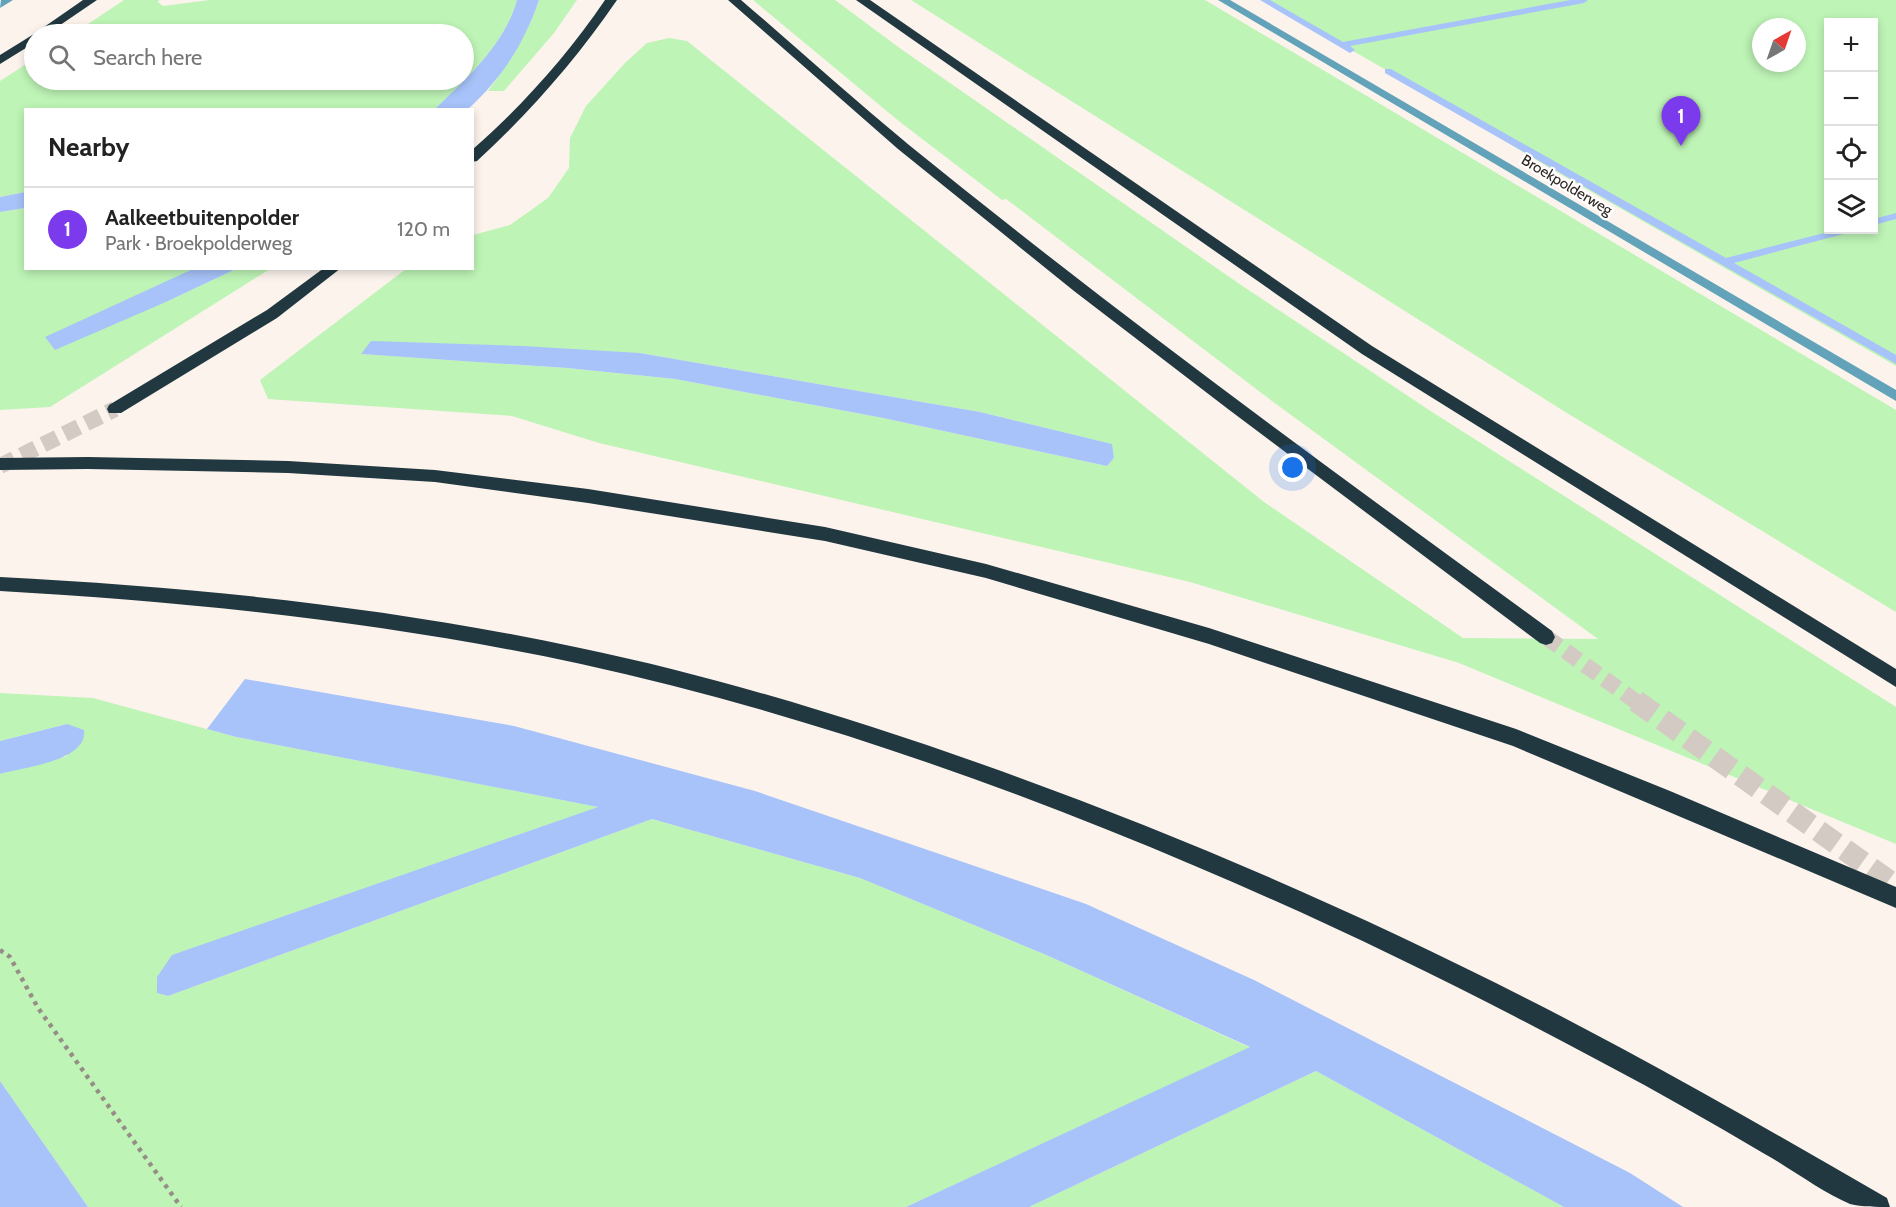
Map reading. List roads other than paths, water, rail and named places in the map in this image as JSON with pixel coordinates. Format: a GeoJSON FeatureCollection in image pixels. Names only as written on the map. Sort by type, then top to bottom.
{"type":"FeatureCollection","features":[{"type":"Feature","properties":{"kind":"highway"},"geometry":{"type":"LineString","coordinates":[[55,24],[91,0]]}},
{"type":"Feature","properties":{"kind":"highway"},"geometry":{"type":"LineString","coordinates":[[474,156],[498,136],[585,40],[611,0]]}},
{"type":"Feature","properties":{"kind":"highway"},"geometry":{"type":"LineString","coordinates":[[734,0],[925,165],[1052,266],[1252,420],[1546,637]]}},
{"type":"Feature","properties":{"kind":"highway"},"geometry":{"type":"LineString","coordinates":[[862,0],[1367,350],[1896,679]]}},
{"type":"Feature","properties":{"kind":"highway"},"geometry":{"type":"LineString","coordinates":[[0,60],[24,44]]}},
{"type":"Feature","properties":{"kind":"highway"},"geometry":{"type":"LineString","coordinates":[[115,409],[272,314],[331,270]]}},
{"type":"Feature","properties":{"kind":"highway"},"geometry":{"type":"LineString","coordinates":[[0,464],[88,463],[288,467],[435,476],[588,496],[825,534],[975,568],[1209,636],[1515,738],[1663,798],[1896,898]]}},
{"type":"Feature","properties":{"kind":"highway"},"geometry":{"type":"LineString","coordinates":[[0,584],[199,596],[444,630],[694,684],[885,739],[1018,785],[1171,845],[1376,936],[1484,988],[1690,1096],[1878,1207]]}},
{"type":"Feature","properties":{"kind":"street"},"geometry":{"type":"LineString","coordinates":[[0,5],[8,0]]}},
{"type":"Feature","properties":{"kind":"street","name":"Broekpolderweg"},"geometry":{"type":"LineString","coordinates":[[1222,0],[1896,396]]}},
{"type":"Feature","properties":{"kind":"water"},"geometry":{"type":"Polygon","coordinates":[[[517,0],[539,0],[527,31],[511,59],[480,98],[469,108],[436,108],[454,90],[474,90],[474,70],[494,46],[517,0]]]}},
{"type":"Feature","properties":{"kind":"water"},"geometry":{"type":"Polygon","coordinates":[[[24,192],[24,208],[0,212],[0,197],[24,192]]]}},
{"type":"Feature","properties":{"kind":"water"},"geometry":{"type":"Polygon","coordinates":[[[191,270],[234,270],[55,350],[45,337],[191,270]]]}},
{"type":"Feature","properties":{"kind":"water"},"geometry":{"type":"Polygon","coordinates":[[[371,341],[640,353],[980,412],[1112,444],[1114,458],[1107,466],[883,418],[675,379],[567,368],[361,354],[371,341]]]}},
{"type":"Feature","properties":{"kind":"water"},"geometry":{"type":"Polygon","coordinates":[[[245,679],[514,726],[755,791],[1086,904],[1254,980],[1630,1173],[1683,1207],[1564,1207],[1316,1071],[1029,1207],[906,1207],[1250,1047],[1044,954],[860,878],[652,819],[168,996],[157,993],[157,977],[172,955],[598,807],[236,737],[207,729],[245,679]]]}},
{"type":"Feature","properties":{"kind":"water"},"geometry":{"type":"Polygon","coordinates":[[[67,724],[84,730],[83,741],[76,749],[52,761],[0,774],[0,741],[67,724]]]}},
{"type":"Feature","properties":{"kind":"water"},"geometry":{"type":"Polygon","coordinates":[[[0,1081],[88,1207],[0,1207],[0,1081]]]}},
{"type":"Feature","properties":{"kind":"waterway"},"geometry":{"type":"LineString","coordinates":[[1264,0],[1350,50]]}},
{"type":"Feature","properties":{"kind":"waterway"},"geometry":{"type":"LineString","coordinates":[[1343,45],[1584,0]]}},
{"type":"Feature","properties":{"kind":"waterway"},"geometry":{"type":"LineString","coordinates":[[1388,71],[1896,360]]}},
{"type":"Feature","properties":{"kind":"waterway"},"geometry":{"type":"LineString","coordinates":[[1878,221],[1896,216]]}},
{"type":"Feature","properties":{"kind":"waterway"},"geometry":{"type":"LineString","coordinates":[[1725,262],[1832,234]]}},
{"type":"Feature","properties":{"kind":"tunnel"},"geometry":{"type":"LineString","coordinates":[[0,466],[115,409]]}},
{"type":"Feature","properties":{"kind":"tunnel"},"geometry":{"type":"LineString","coordinates":[[1546,637],[1638,703]]}},
{"type":"Feature","properties":{"kind":"tunnel"},"geometry":{"type":"LineString","coordinates":[[1636,701],[1896,886]]}},
{"type":"Feature","properties":{"kind":"place","name":"Aalkeetbuitenpolder"},"geometry":{"type":"Point","coordinates":[1681,146]}}]}
